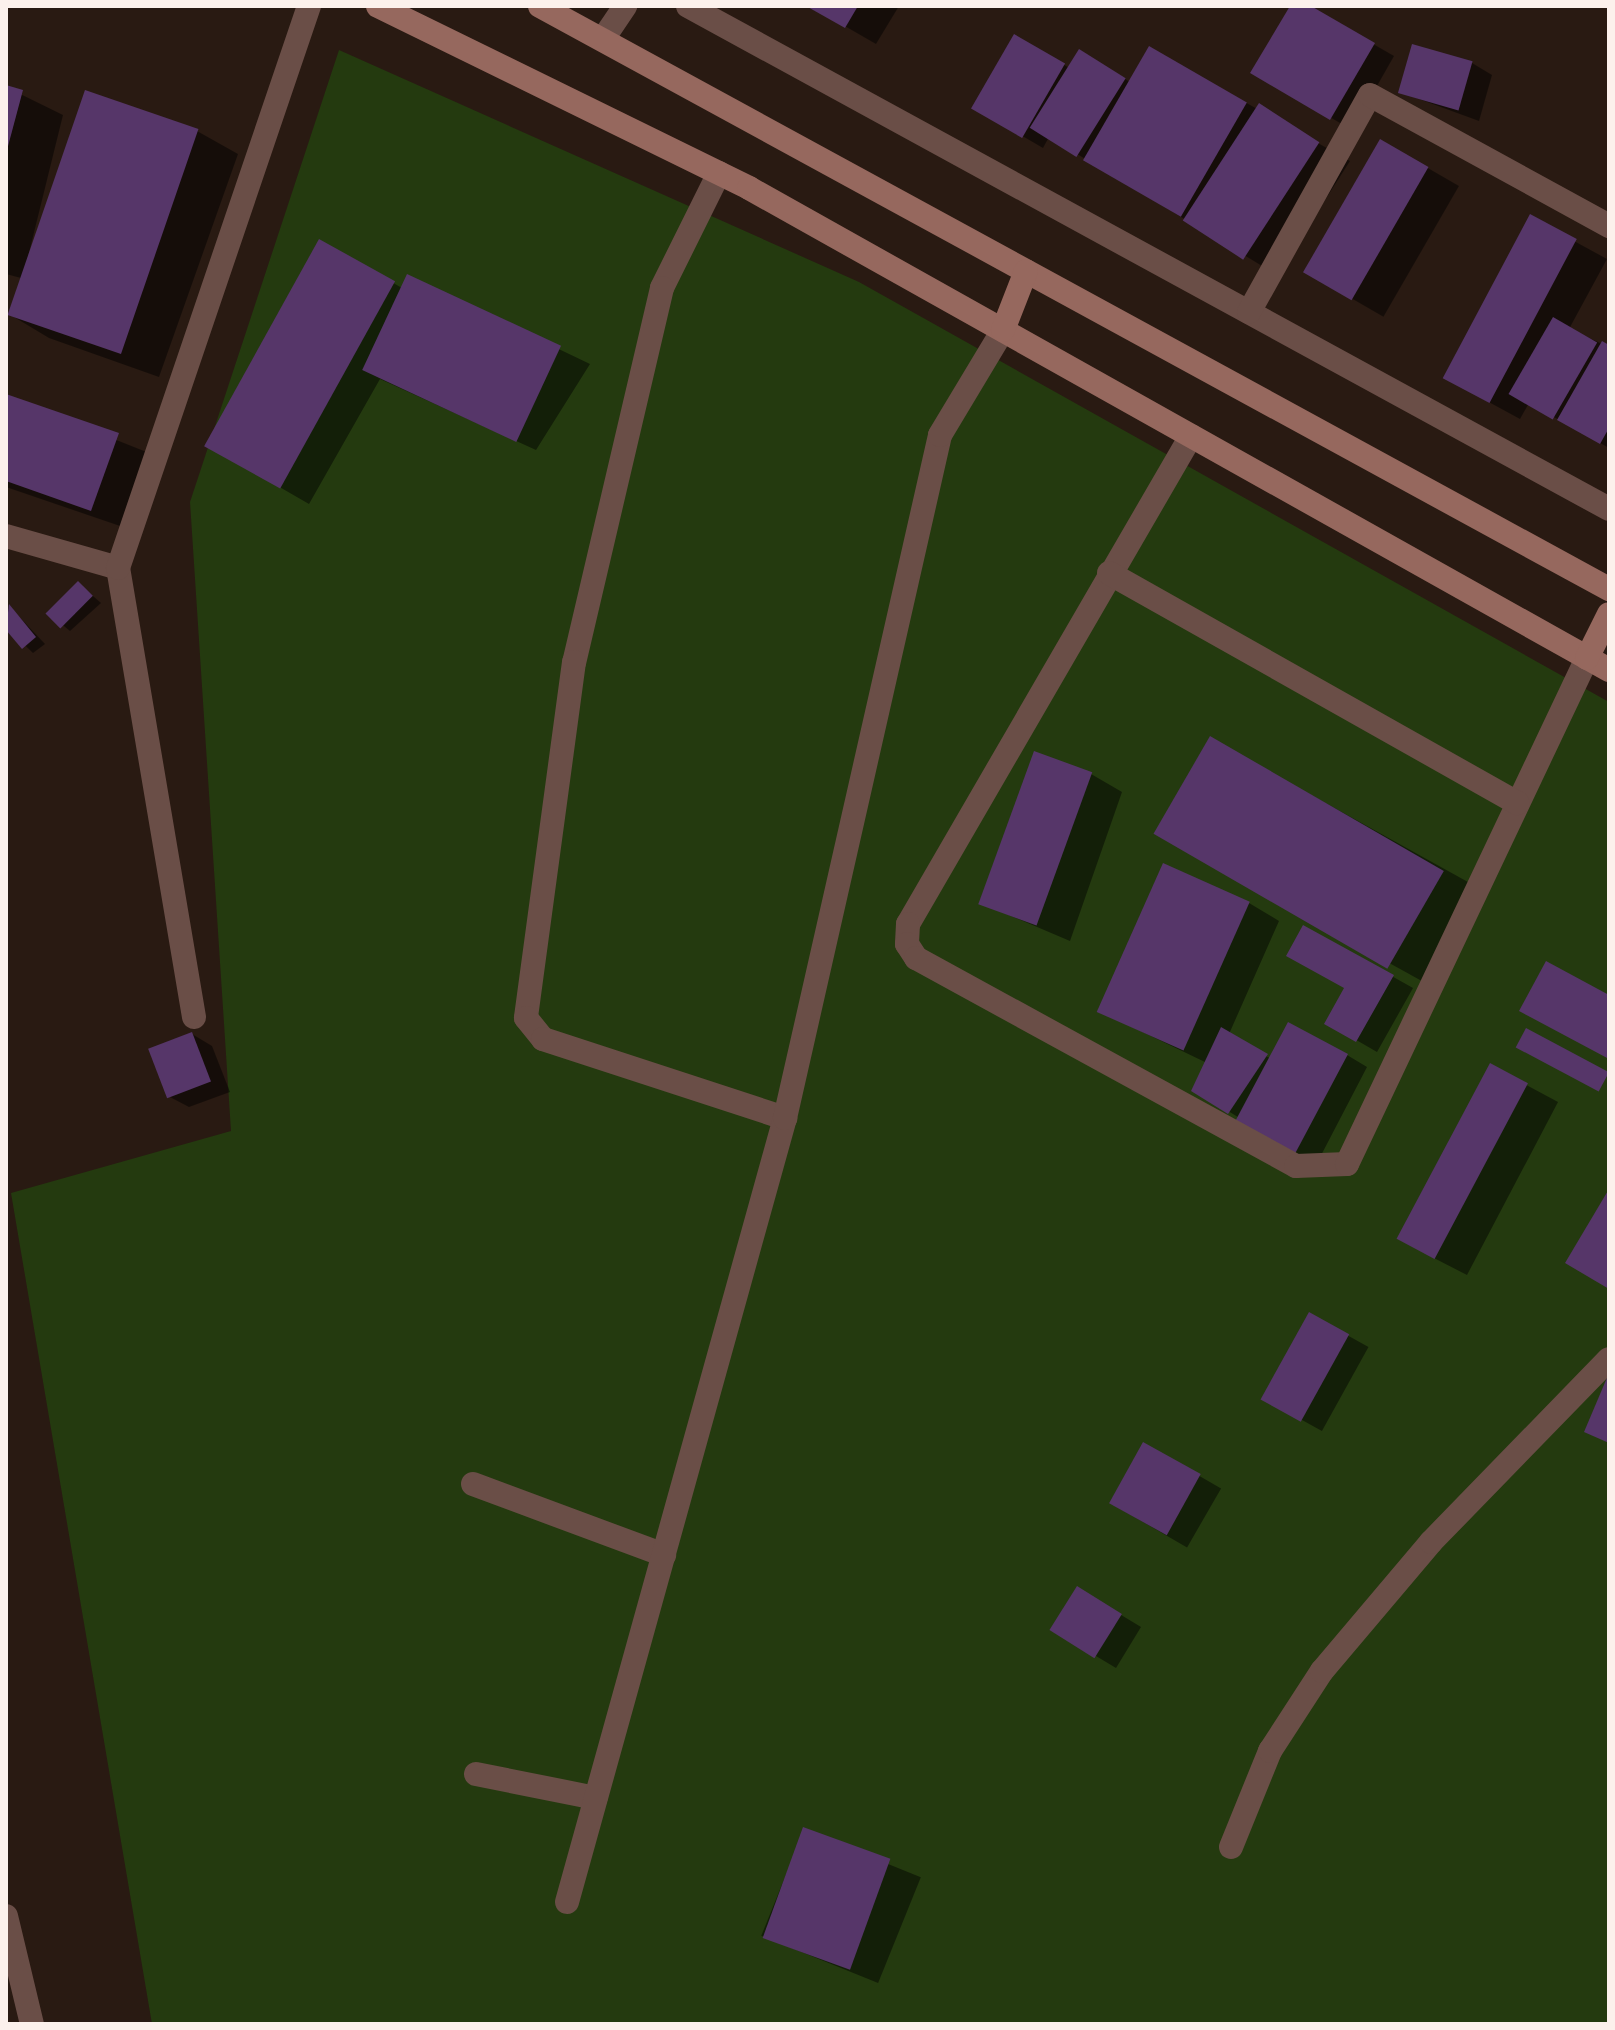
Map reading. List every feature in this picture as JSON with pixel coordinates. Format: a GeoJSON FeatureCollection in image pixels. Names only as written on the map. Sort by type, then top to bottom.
{"type":"FeatureCollection","features":[{"type":"Feature","properties":{"kind":"main road"},"geometry":{"type":"LineString","coordinates":[[378,6],[719,173],[1609,670]]}},
{"type":"Feature","properties":{"kind":"main road"},"geometry":{"type":"LineString","coordinates":[[540,6],[1609,589]]}},
{"type":"Feature","properties":{"kind":"main road"},"geometry":{"type":"LineString","coordinates":[[1003,330],[1026,271]]}},
{"type":"Feature","properties":{"kind":"main road"},"geometry":{"type":"LineString","coordinates":[[1587,658],[1609,614]]}},
{"type":"Feature","properties":{"kind":"street"},"geometry":{"type":"LineString","coordinates":[[194,1017],[118,568],[309,6]]}},
{"type":"Feature","properties":{"kind":"street"},"geometry":{"type":"LineString","coordinates":[[603,39],[625,6]]}},
{"type":"Feature","properties":{"kind":"street"},"geometry":{"type":"LineString","coordinates":[[688,6],[1609,509]]}},
{"type":"Feature","properties":{"kind":"street"},"geometry":{"type":"LineString","coordinates":[[1249,312],[1370,95],[1609,226]]}},
{"type":"Feature","properties":{"kind":"street"},"geometry":{"type":"LineString","coordinates":[[719,173],[662,288],[574,662],[526,1018],[543,1039],[785,1118]]}},
{"type":"Feature","properties":{"kind":"street"},"geometry":{"type":"LineString","coordinates":[[567,1902],[785,1118],[940,435],[1003,330]]}},
{"type":"Feature","properties":{"kind":"street"},"geometry":{"type":"LineString","coordinates":[[1191,436],[908,924],[907,944],[916,958],[1296,1166],[1347,1164],[1587,658]]}},
{"type":"Feature","properties":{"kind":"street"},"geometry":{"type":"LineString","coordinates":[[6,536],[118,568]]}},
{"type":"Feature","properties":{"kind":"street"},"geometry":{"type":"LineString","coordinates":[[1109,573],[1518,803]]}},
{"type":"Feature","properties":{"kind":"street"},"geometry":{"type":"LineString","coordinates":[[1231,1847],[1270,1751],[1322,1671],[1431,1542],[1609,1359]]}},
{"type":"Feature","properties":{"kind":"street"},"geometry":{"type":"LineString","coordinates":[[473,1484],[664,1555]]}},
{"type":"Feature","properties":{"kind":"street"},"geometry":{"type":"LineString","coordinates":[[476,1774],[596,1798]]}},
{"type":"Feature","properties":{"kind":"street"},"geometry":{"type":"LineString","coordinates":[[6,1916],[32,2024]]}},
{"type":"Feature","properties":{"kind":"green space"},"geometry":{"type":"Polygon","coordinates":[[[339,50],[859,282],[1609,702],[1609,2024],[152,2024],[11,1193],[231,1131],[190,502],[339,50]]]}},
{"type":"Feature","properties":{"kind":"building"},"geometry":{"type":"Polygon","coordinates":[[[806,6],[858,6],[845,28],[806,6]]]}},
{"type":"Feature","properties":{"kind":"building"},"geometry":{"type":"Polygon","coordinates":[[[1290,6],[1311,6],[1375,43],[1330,120],[1250,73],[1290,6]]]}},
{"type":"Feature","properties":{"kind":"building"},"geometry":{"type":"Polygon","coordinates":[[[1014,34],[1065,64],[1022,138],[971,108],[1014,34]]]}},
{"type":"Feature","properties":{"kind":"building"},"geometry":{"type":"Polygon","coordinates":[[[1412,44],[1473,61],[1459,110],[1398,93],[1412,44]]]}},
{"type":"Feature","properties":{"kind":"building"},"geometry":{"type":"Polygon","coordinates":[[[1149,46],[1247,102],[1181,217],[1083,160],[1149,46]]]}},
{"type":"Feature","properties":{"kind":"building"},"geometry":{"type":"Polygon","coordinates":[[[1079,49],[1126,78],[1076,157],[1030,128],[1079,49]]]}},
{"type":"Feature","properties":{"kind":"building"},"geometry":{"type":"Polygon","coordinates":[[[6,85],[23,90],[7,150],[6,150],[6,85]]]}},
{"type":"Feature","properties":{"kind":"building"},"geometry":{"type":"Polygon","coordinates":[[[85,90],[198,129],[121,354],[8,315],[85,90]]]}},
{"type":"Feature","properties":{"kind":"building"},"geometry":{"type":"Polygon","coordinates":[[[1259,103],[1319,142],[1243,260],[1183,220],[1259,103]]]}},
{"type":"Feature","properties":{"kind":"building"},"geometry":{"type":"Polygon","coordinates":[[[1380,139],[1428,167],[1351,300],[1303,272],[1380,139]]]}},
{"type":"Feature","properties":{"kind":"building"},"geometry":{"type":"Polygon","coordinates":[[[1530,214],[1577,239],[1489,403],[1443,378],[1530,214]]]}},
{"type":"Feature","properties":{"kind":"building"},"geometry":{"type":"Polygon","coordinates":[[[319,239],[395,281],[280,488],[204,446],[319,239]]]}},
{"type":"Feature","properties":{"kind":"building"},"geometry":{"type":"Polygon","coordinates":[[[407,274],[561,346],[516,442],[362,370],[407,274]]]}},
{"type":"Feature","properties":{"kind":"building"},"geometry":{"type":"Polygon","coordinates":[[[1553,317],[1597,343],[1553,420],[1508,394],[1553,317]]]}},
{"type":"Feature","properties":{"kind":"building"},"geometry":{"type":"Polygon","coordinates":[[[1602,341],[1609,345],[1609,428],[1600,444],[1557,420],[1602,341]]]}},
{"type":"Feature","properties":{"kind":"building"},"geometry":{"type":"Polygon","coordinates":[[[6,394],[119,433],[91,511],[6,481],[6,394]]]}},
{"type":"Feature","properties":{"kind":"building"},"geometry":{"type":"Polygon","coordinates":[[[78,581],[93,596],[60,628],[45,614],[78,581]]]}},
{"type":"Feature","properties":{"kind":"building"},"geometry":{"type":"Polygon","coordinates":[[[9,604],[36,637],[22,649],[6,630],[9,604]]]}},
{"type":"Feature","properties":{"kind":"building"},"geometry":{"type":"Polygon","coordinates":[[[1210,736],[1444,871],[1387,969],[1154,834],[1210,736]]]}},
{"type":"Feature","properties":{"kind":"building"},"geometry":{"type":"Polygon","coordinates":[[[1034,751],[1092,772],[1037,925],[978,904],[1034,751]]]}},
{"type":"Feature","properties":{"kind":"building"},"geometry":{"type":"Polygon","coordinates":[[[1163,863],[1250,902],[1183,1051],[1097,1012],[1163,863]]]}},
{"type":"Feature","properties":{"kind":"building"},"geometry":{"type":"Polygon","coordinates":[[[1303,925],[1394,975],[1356,1042],[1324,1024],[1344,988],[1286,956],[1303,925]]]}},
{"type":"Feature","properties":{"kind":"building"},"geometry":{"type":"Polygon","coordinates":[[[1546,961],[1609,995],[1609,1059],[1519,1011],[1546,961]]]}},
{"type":"Feature","properties":{"kind":"building"},"geometry":{"type":"Polygon","coordinates":[[[1288,1022],[1348,1054],[1294,1155],[1234,1124],[1288,1022]]]}},
{"type":"Feature","properties":{"kind":"building"},"geometry":{"type":"Polygon","coordinates":[[[1221,1027],[1268,1054],[1228,1114],[1191,1091],[1221,1027]]]}},
{"type":"Feature","properties":{"kind":"building"},"geometry":{"type":"Polygon","coordinates":[[[1526,1028],[1609,1072],[1599,1092],[1516,1047],[1526,1028]]]}},
{"type":"Feature","properties":{"kind":"building"},"geometry":{"type":"Polygon","coordinates":[[[192,1032],[211,1081],[167,1098],[148,1049],[192,1032]]]}},
{"type":"Feature","properties":{"kind":"building"},"geometry":{"type":"Polygon","coordinates":[[[1490,1063],[1528,1083],[1435,1259],[1397,1239],[1490,1063]]]}},
{"type":"Feature","properties":{"kind":"building"},"geometry":{"type":"Polygon","coordinates":[[[1609,1189],[1609,1289],[1565,1263],[1609,1189]]]}},
{"type":"Feature","properties":{"kind":"building"},"geometry":{"type":"Polygon","coordinates":[[[1309,1312],[1349,1334],[1301,1422],[1261,1399],[1309,1312]]]}},
{"type":"Feature","properties":{"kind":"building"},"geometry":{"type":"Polygon","coordinates":[[[1609,1373],[1609,1443],[1584,1432],[1609,1373]]]}},
{"type":"Feature","properties":{"kind":"building"},"geometry":{"type":"Polygon","coordinates":[[[1143,1442],[1201,1474],[1167,1535],[1109,1503],[1143,1442]]]}},
{"type":"Feature","properties":{"kind":"building"},"geometry":{"type":"Polygon","coordinates":[[[1077,1586],[1122,1614],[1094,1658],[1049,1630],[1077,1586]]]}},
{"type":"Feature","properties":{"kind":"building"},"geometry":{"type":"Polygon","coordinates":[[[803,1827],[890,1859],[850,1970],[763,1938],[803,1827]]]}}]}
